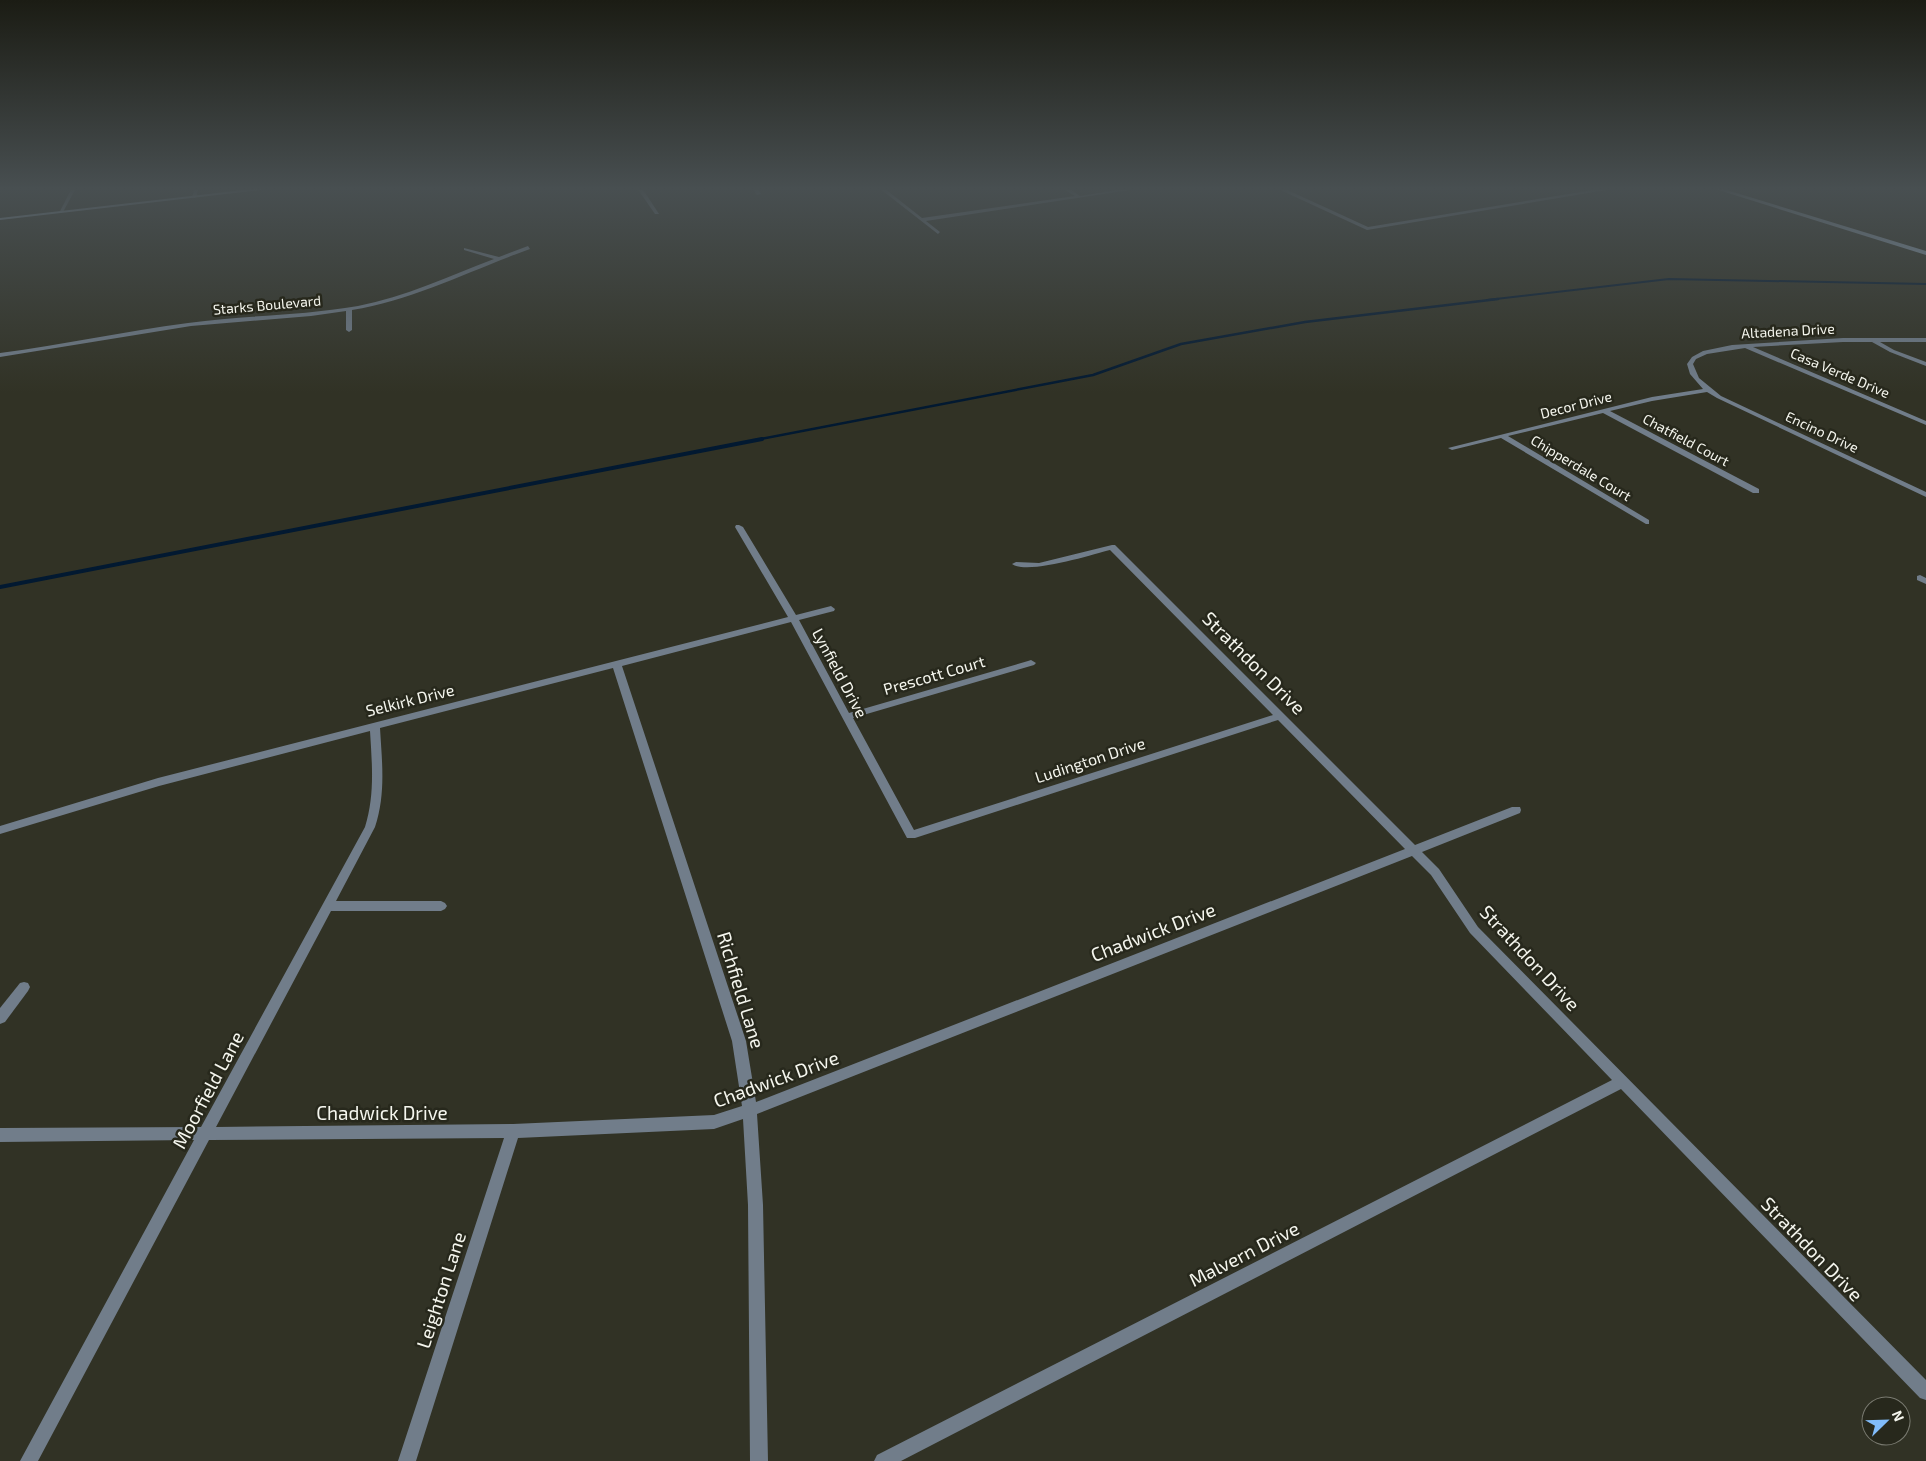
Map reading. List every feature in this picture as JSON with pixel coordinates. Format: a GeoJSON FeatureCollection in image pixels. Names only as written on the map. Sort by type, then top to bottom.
{"type":"FeatureCollection","features":[{"type":"Feature","properties":{"kind":"street"},"geometry":{"type":"LineString","coordinates":[[491,256],[497,258]]}},
{"type":"Feature","properties":{"kind":"street","name":"Starks Boulevard"},"geometry":{"type":"LineString","coordinates":[[0,355],[49,349],[189,324],[291,317],[349,309],[421,291],[503,256]]}},
{"type":"Feature","properties":{"kind":"street"},"geometry":{"type":"LineString","coordinates":[[349,309],[349,330]]}},
{"type":"Feature","properties":{"kind":"street"},"geometry":{"type":"LineString","coordinates":[[1872,339],[1892,351],[1926,364]]}},
{"type":"Feature","properties":{"kind":"street","name":"Altadena Drive"},"geometry":{"type":"LineString","coordinates":[[1707,390],[1691,371],[1691,361],[1698,355],[1710,350],[1744,346],[1872,339],[1926,340]]}},
{"type":"Feature","properties":{"kind":"street","name":"Casa Verde Drive"},"geometry":{"type":"LineString","coordinates":[[1744,346],[1926,423]]}},
{"type":"Feature","properties":{"kind":"street","name":"Decor Drive"},"geometry":{"type":"LineString","coordinates":[[1452,448],[1675,394],[1707,390]]}},
{"type":"Feature","properties":{"kind":"street","name":"Encino Drive"},"geometry":{"type":"LineString","coordinates":[[1707,390],[1926,495]]}},
{"type":"Feature","properties":{"kind":"street","name":"Chatfield Court"},"geometry":{"type":"LineString","coordinates":[[1604,411],[1756,490]]}},
{"type":"Feature","properties":{"kind":"street","name":"Chipperdale Court"},"geometry":{"type":"LineString","coordinates":[[1503,436],[1646,522]]}},
{"type":"Feature","properties":{"kind":"street","name":"Lynfield Drive"},"geometry":{"type":"LineString","coordinates":[[739,527],[793,618],[911,835]]}},
{"type":"Feature","properties":{"kind":"street","name":"Strathdon Drive"},"geometry":{"type":"LineString","coordinates":[[1016,564],[1039,565],[1112,547],[1414,850],[1443,882],[1474,930],[1926,1392]]}},
{"type":"Feature","properties":{"kind":"street","name":"Selkirk Drive"},"geometry":{"type":"LineString","coordinates":[[0,830],[158,782],[831,609]]}},
{"type":"Feature","properties":{"kind":"street","name":"Richfield Lane"},"geometry":{"type":"LineString","coordinates":[[616,663],[738,1041],[751,1110],[756,1186],[759,1461]]}},
{"type":"Feature","properties":{"kind":"street","name":"Prescott Court"},"geometry":{"type":"LineString","coordinates":[[846,717],[1031,663]]}},
{"type":"Feature","properties":{"kind":"street","name":"Ludington Drive"},"geometry":{"type":"LineString","coordinates":[[911,835],[1279,716]]}},
{"type":"Feature","properties":{"kind":"street","name":"Moorfield Lane"},"geometry":{"type":"LineString","coordinates":[[29,1461],[328,906],[376,812],[378,798],[375,725]]}},
{"type":"Feature","properties":{"kind":"street","name":"Chadwick Drive"},"geometry":{"type":"LineString","coordinates":[[0,1135],[514,1131],[714,1122],[751,1110],[1516,810]]}},
{"type":"Feature","properties":{"kind":"street"},"geometry":{"type":"LineString","coordinates":[[328,906],[441,906]]}},
{"type":"Feature","properties":{"kind":"street"},"geometry":{"type":"LineString","coordinates":[[0,1018],[24,987]]}},
{"type":"Feature","properties":{"kind":"street","name":"Malvern Drive"},"geometry":{"type":"LineString","coordinates":[[883,1461],[1622,1082]]}},
{"type":"Feature","properties":{"kind":"street","name":"Leighton Lane"},"geometry":{"type":"LineString","coordinates":[[407,1461],[514,1131]]}},
{"type":"Feature","properties":{"kind":"waterway"},"geometry":{"type":"LineString","coordinates":[[1487,300],[1669,279],[1926,284]]}},
{"type":"Feature","properties":{"kind":"waterway"},"geometry":{"type":"LineString","coordinates":[[756,440],[1093,375],[1181,344],[1305,322],[1498,299]]}},
{"type":"Feature","properties":{"kind":"waterway"},"geometry":{"type":"LineString","coordinates":[[0,587],[762,439]]}}]}
